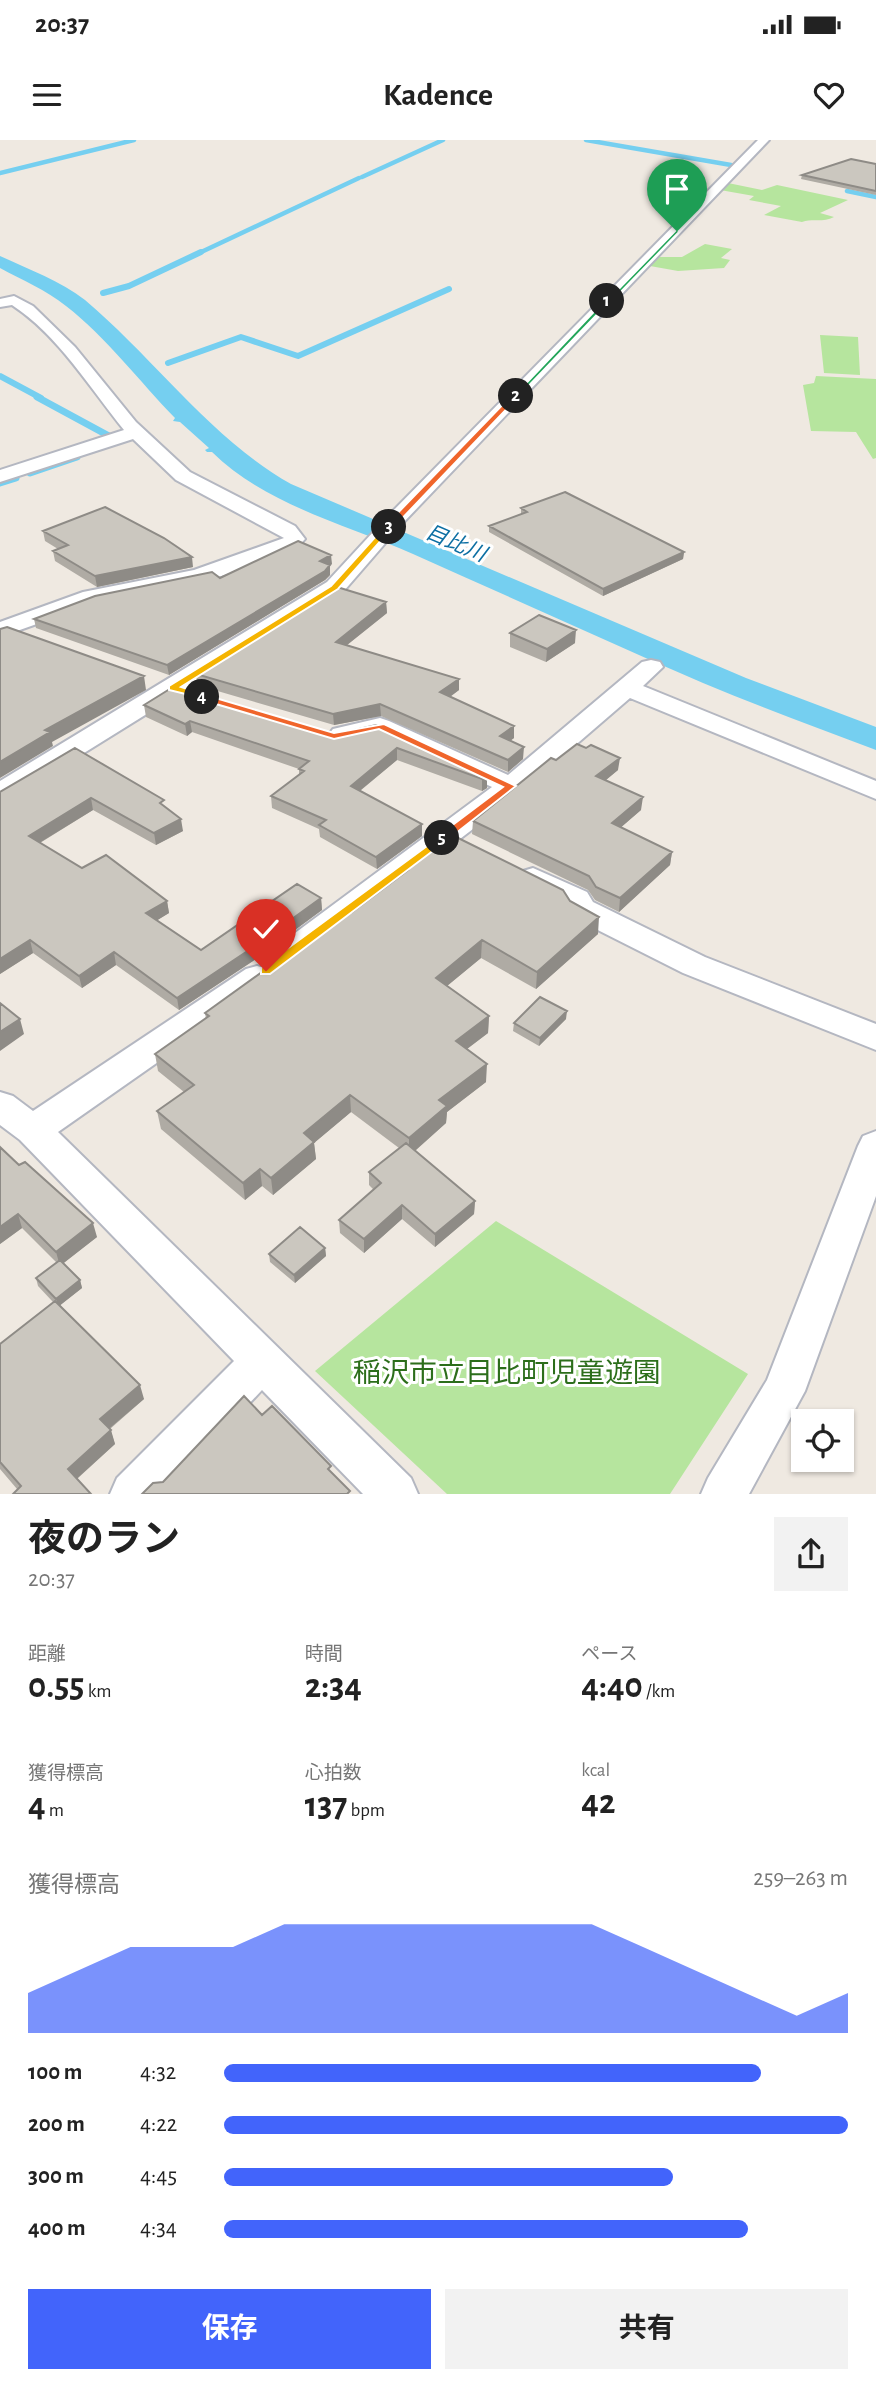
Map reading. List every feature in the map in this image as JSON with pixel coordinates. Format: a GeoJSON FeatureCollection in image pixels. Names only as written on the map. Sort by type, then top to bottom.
{"type":"FeatureCollection","features":[{"type":"Feature","properties":{"kind":"street"},"geometry":{"type":"LineString","coordinates":[[0,793],[161,683],[335,587],[394,522],[764,140]]}},
{"type":"Feature","properties":{"kind":"street"},"geometry":{"type":"LineString","coordinates":[[0,303],[14,299],[28,309],[69,349],[136,432],[183,477],[288,530],[295,538],[288,547],[199,576],[91,597],[4,629]]}},
{"type":"Feature","properties":{"kind":"street"},"geometry":{"type":"LineString","coordinates":[[0,476],[136,432]]}},
{"type":"Feature","properties":{"kind":"street"},"geometry":{"type":"LineString","coordinates":[[4,629],[47,642]]}},
{"type":"Feature","properties":{"kind":"street"},"geometry":{"type":"LineString","coordinates":[[33,1130],[458,841],[511,786],[651,667]]}},
{"type":"Feature","properties":{"kind":"street"},"geometry":{"type":"LineString","coordinates":[[161,683],[199,696]]}},
{"type":"Feature","properties":{"kind":"street"},"geometry":{"type":"LineString","coordinates":[[627,688],[876,790]]}},
{"type":"Feature","properties":{"kind":"street"},"geometry":{"type":"LineString","coordinates":[[323,733],[334,736],[380,726],[511,786]]}},
{"type":"Feature","properties":{"kind":"street"},"geometry":{"type":"LineString","coordinates":[[505,864],[576,899],[580,909],[694,965],[876,1038]]}},
{"type":"Feature","properties":{"kind":"street"},"geometry":{"type":"LineString","coordinates":[[0,1106],[33,1130],[395,1494]]}},
{"type":"Feature","properties":{"kind":"street"},"geometry":{"type":"LineString","coordinates":[[724,1494],[784,1391],[876,1146]]}},
{"type":"Feature","properties":{"kind":"street"},"geometry":{"type":"LineString","coordinates":[[133,1494],[261,1362]]}},
{"type":"Feature","properties":{"kind":"green space"},"geometry":{"type":"Polygon","coordinates":[[[728,183],[762,190],[777,185],[848,200],[820,213],[834,217],[802,222],[764,215],[781,206],[749,200],[754,196],[720,190],[728,183]]]}},
{"type":"Feature","properties":{"kind":"green space"},"geometry":{"type":"Polygon","coordinates":[[[705,244],[732,249],[721,258],[730,260],[724,268],[678,271],[650,266],[658,257],[682,257],[705,244]]]}},
{"type":"Feature","properties":{"kind":"green space"},"geometry":{"type":"Polygon","coordinates":[[[820,335],[858,337],[860,375],[824,373],[820,335]]]}},
{"type":"Feature","properties":{"kind":"green space"},"geometry":{"type":"Polygon","coordinates":[[[816,376],[876,379],[876,458],[873,459],[856,432],[811,431],[803,385],[814,383],[816,376]]]}},
{"type":"Feature","properties":{"kind":"green space","name":"稲沢市立目比町児童遊園"},"geometry":{"type":"Polygon","coordinates":[[[496,1221],[748,1374],[670,1494],[447,1494],[315,1371],[496,1221]]]}},
{"type":"Feature","properties":{"kind":"water"},"geometry":{"type":"Polygon","coordinates":[[[0,256],[55,281],[85,300],[209,421],[262,465],[291,484],[746,678],[876,727],[876,750],[703,683],[413,554],[281,500],[233,470],[212,452],[207,452],[205,450],[209,448],[180,422],[173,421],[175,418],[81,318],[50,295],[0,268],[0,256]]]}},
{"type":"Feature","properties":{"kind":"building"},"geometry":{"type":"Polygon","coordinates":[[[851,159],[876,164],[876,191],[802,175],[851,159]]]}},
{"type":"Feature","properties":{"kind":"building"},"geometry":{"type":"Polygon","coordinates":[[[565,492],[684,552],[603,589],[489,526],[527,512],[521,508],[565,492]]]}},
{"type":"Feature","properties":{"kind":"building"},"geometry":{"type":"Polygon","coordinates":[[[105,507],[164,538],[192,557],[95,576],[53,551],[68,545],[43,531],[105,507]]]}},
{"type":"Feature","properties":{"kind":"building"},"geometry":{"type":"Polygon","coordinates":[[[298,541],[331,555],[320,561],[330,565],[325,571],[167,665],[34,619],[95,596],[212,572],[220,578],[298,541]]]}},
{"type":"Feature","properties":{"kind":"building"},"geometry":{"type":"Polygon","coordinates":[[[337,587],[386,602],[336,642],[459,679],[440,692],[514,726],[500,736],[524,747],[508,760],[380,704],[333,714],[196,674],[337,587]]]}},
{"type":"Feature","properties":{"kind":"building"},"geometry":{"type":"Polygon","coordinates":[[[539,615],[576,630],[547,649],[510,633],[539,615]]]}},
{"type":"Feature","properties":{"kind":"building"},"geometry":{"type":"Polygon","coordinates":[[[7,627],[144,676],[45,730],[50,732],[0,762],[0,629],[7,627]]]}},
{"type":"Feature","properties":{"kind":"building"},"geometry":{"type":"Polygon","coordinates":[[[173,687],[333,735],[376,725],[487,776],[482,779],[397,748],[351,786],[422,824],[376,857],[319,825],[326,820],[271,796],[304,771],[299,769],[309,761],[190,721],[185,724],[144,705],[173,687]]]}},
{"type":"Feature","properties":{"kind":"building"},"geometry":{"type":"Polygon","coordinates":[[[577,744],[586,748],[591,745],[620,758],[596,776],[643,797],[612,823],[672,852],[620,898],[596,887],[589,876],[473,821],[551,758],[556,760],[577,744]]]}},
{"type":"Feature","properties":{"kind":"building"},"geometry":{"type":"Polygon","coordinates":[[[75,748],[164,800],[160,803],[181,819],[154,833],[91,798],[29,836],[82,868],[106,855],[167,901],[146,913],[201,950],[297,884],[321,898],[177,998],[114,952],[79,976],[30,940],[0,959],[0,792],[75,748]]]}},
{"type":"Feature","properties":{"kind":"building"},"geometry":{"type":"Polygon","coordinates":[[[448,833],[563,890],[570,901],[599,917],[537,972],[482,940],[436,978],[489,1016],[456,1041],[487,1064],[439,1100],[447,1106],[409,1138],[350,1095],[304,1133],[314,1142],[271,1178],[260,1169],[243,1183],[157,1111],[194,1085],[155,1054],[209,1016],[205,1013],[408,870],[403,868],[448,833]]]}},
{"type":"Feature","properties":{"kind":"building"},"geometry":{"type":"Polygon","coordinates":[[[540,997],[567,1011],[540,1038],[514,1023],[540,997]]]}},
{"type":"Feature","properties":{"kind":"building"},"geometry":{"type":"Polygon","coordinates":[[[0,1003],[20,1019],[0,1032],[0,1003]]]}},
{"type":"Feature","properties":{"kind":"building"},"geometry":{"type":"Polygon","coordinates":[[[406,1143],[475,1201],[435,1234],[402,1205],[364,1239],[339,1220],[381,1183],[369,1172],[406,1143]]]}},
{"type":"Feature","properties":{"kind":"building"},"geometry":{"type":"Polygon","coordinates":[[[0,1147],[19,1165],[25,1162],[93,1223],[56,1252],[18,1214],[0,1227],[0,1147]]]}},
{"type":"Feature","properties":{"kind":"building"},"geometry":{"type":"Polygon","coordinates":[[[300,1227],[325,1248],[294,1275],[269,1254],[300,1227]]]}},
{"type":"Feature","properties":{"kind":"building"},"geometry":{"type":"Polygon","coordinates":[[[60,1260],[80,1280],[56,1299],[36,1278],[60,1260]]]}},
{"type":"Feature","properties":{"kind":"building"},"geometry":{"type":"Polygon","coordinates":[[[55,1301],[140,1385],[100,1419],[111,1430],[68,1469],[91,1494],[13,1494],[21,1486],[0,1462],[0,1344],[55,1301]]]}},
{"type":"Feature","properties":{"kind":"building"},"geometry":{"type":"Polygon","coordinates":[[[244,1396],[262,1415],[272,1406],[331,1466],[328,1469],[350,1491],[347,1494],[142,1494],[153,1483],[163,1482],[244,1396]]]}},
{"type":"Feature","properties":{"kind":"waterway"},"geometry":{"type":"LineString","coordinates":[[0,173],[134,140]]}},
{"type":"Feature","properties":{"kind":"waterway"},"geometry":{"type":"LineString","coordinates":[[362,177],[443,140]]}},
{"type":"Feature","properties":{"kind":"waterway"},"geometry":{"type":"LineString","coordinates":[[586,140],[731,165]]}},
{"type":"Feature","properties":{"kind":"waterway"},"geometry":{"type":"LineString","coordinates":[[197,254],[359,178]]}},
{"type":"Feature","properties":{"kind":"waterway"},"geometry":{"type":"LineString","coordinates":[[847,191],[876,197]]}},
{"type":"Feature","properties":{"kind":"waterway"},"geometry":{"type":"LineString","coordinates":[[103,293],[129,286],[201,252]]}},
{"type":"Feature","properties":{"kind":"waterway"},"geometry":{"type":"LineString","coordinates":[[168,363],[241,337],[298,356],[449,289]]}},
{"type":"Feature","properties":{"kind":"waterway"},"geometry":{"type":"LineString","coordinates":[[0,376],[41,398]]}},
{"type":"Feature","properties":{"kind":"waterway"},"geometry":{"type":"LineString","coordinates":[[37,397],[109,436]]}},
{"type":"Feature","properties":{"kind":"waterway"},"geometry":{"type":"LineString","coordinates":[[30,473],[77,457]]}},
{"type":"Feature","properties":{"kind":"waterway"},"geometry":{"type":"LineString","coordinates":[[0,483],[16,478]]}},
{"type":"Feature","properties":{"kind":"route"},"geometry":{"type":"LineString","coordinates":[[266,971],[511,786],[380,726],[334,736],[276,721],[173,688],[335,587],[394,522],[677,231]]}},
{"type":"Feature","properties":{"kind":"water label","name":"目比川"},"geometry":{"type":"Point","coordinates":[456,543]}}]}
